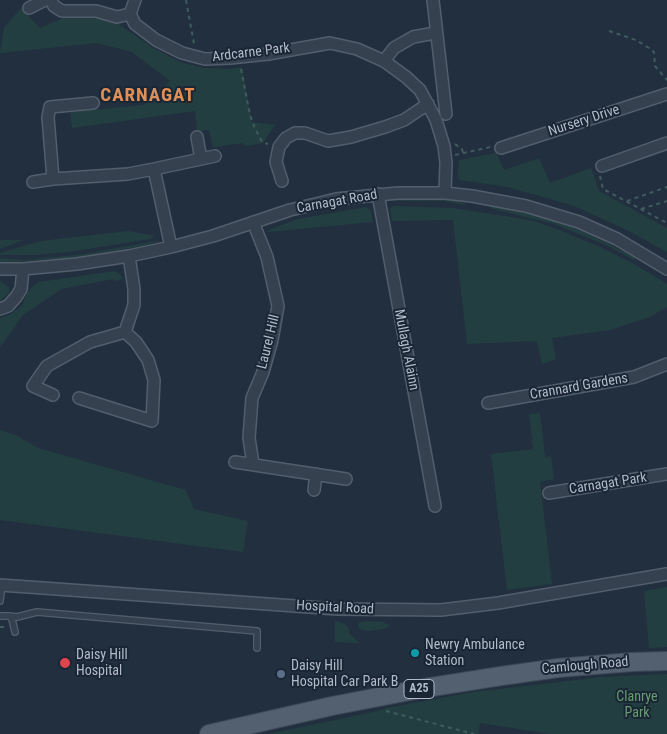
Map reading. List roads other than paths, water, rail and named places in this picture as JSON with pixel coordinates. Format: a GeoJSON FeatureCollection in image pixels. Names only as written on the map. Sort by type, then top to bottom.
{"type":"FeatureCollection","features":[{"type":"Feature","properties":{"kind":"main road","name":"Camlough Road"},"geometry":{"type":"LineString","coordinates":[[209,734],[351,703],[501,676],[567,667],[667,661]]}},
{"type":"Feature","properties":{"kind":"street"},"geometry":{"type":"LineString","coordinates":[[28,8],[46,0]]}},
{"type":"Feature","properties":{"kind":"street"},"geometry":{"type":"LineString","coordinates":[[51,0],[54,6],[62,12],[96,11],[117,17],[130,14],[135,0]]}},
{"type":"Feature","properties":{"kind":"street"},"geometry":{"type":"LineString","coordinates":[[433,0],[435,33],[446,114]]}},
{"type":"Feature","properties":{"kind":"street","name":"Ardcarne Park"},"geometry":{"type":"LineString","coordinates":[[130,14],[135,24],[156,40],[182,53],[205,59],[239,57],[330,43],[357,49],[384,61],[420,90],[428,104],[439,128],[444,146],[446,157],[445,193]]}},
{"type":"Feature","properties":{"kind":"street"},"geometry":{"type":"LineString","coordinates":[[384,61],[394,48],[413,38],[435,33]]}},
{"type":"Feature","properties":{"kind":"street","name":"Nursery Drive"},"geometry":{"type":"LineString","coordinates":[[501,148],[667,94]]}},
{"type":"Feature","properties":{"kind":"street"},"geometry":{"type":"LineString","coordinates":[[53,179],[48,117],[50,107],[93,103]]}},
{"type":"Feature","properties":{"kind":"street"},"geometry":{"type":"LineString","coordinates":[[282,181],[276,162],[279,147],[286,138],[295,133],[305,133],[328,141],[351,137],[386,128],[404,120],[428,104]]}},
{"type":"Feature","properties":{"kind":"street"},"geometry":{"type":"LineString","coordinates":[[197,137],[201,159]]}},
{"type":"Feature","properties":{"kind":"street"},"geometry":{"type":"LineString","coordinates":[[602,166],[667,143]]}},
{"type":"Feature","properties":{"kind":"street"},"geometry":{"type":"LineString","coordinates":[[33,182],[128,174],[214,156]]}},
{"type":"Feature","properties":{"kind":"street"},"geometry":{"type":"LineString","coordinates":[[154,170],[171,247]]}},
{"type":"Feature","properties":{"kind":"street","name":"Carnagat Road"},"geometry":{"type":"LineString","coordinates":[[0,268],[23,269],[77,264],[130,256],[214,236],[290,210],[336,199],[378,194],[445,193],[526,206],[579,222],[617,239],[667,268]]}},
{"type":"Feature","properties":{"kind":"street","name":"Mullagh Alainn"},"geometry":{"type":"LineString","coordinates":[[378,194],[435,506]]}},
{"type":"Feature","properties":{"kind":"street","name":"Laurel Hill"},"geometry":{"type":"LineString","coordinates":[[253,222],[267,257],[278,306],[272,340],[263,372],[252,398],[249,438],[253,464]]}},
{"type":"Feature","properties":{"kind":"street"},"geometry":{"type":"LineString","coordinates":[[125,332],[134,305],[130,256]]}},
{"type":"Feature","properties":{"kind":"street"},"geometry":{"type":"LineString","coordinates":[[0,310],[8,306],[16,297],[20,289],[23,269]]}},
{"type":"Feature","properties":{"kind":"street"},"geometry":{"type":"LineString","coordinates":[[53,395],[33,386],[47,366],[90,342],[125,332]]}},
{"type":"Feature","properties":{"kind":"street"},"geometry":{"type":"LineString","coordinates":[[79,398],[152,421],[154,380],[148,360],[136,342],[125,332]]}},
{"type":"Feature","properties":{"kind":"street","name":"Crannard Gardens"},"geometry":{"type":"LineString","coordinates":[[488,403],[634,377],[667,364]]}},
{"type":"Feature","properties":{"kind":"street"},"geometry":{"type":"LineString","coordinates":[[235,462],[346,479]]}},
{"type":"Feature","properties":{"kind":"street"},"geometry":{"type":"LineString","coordinates":[[314,490],[316,474]]}},
{"type":"Feature","properties":{"kind":"street","name":"Carnagat Park"},"geometry":{"type":"LineString","coordinates":[[549,493],[667,474]]}},
{"type":"Feature","properties":{"kind":"street","name":"Hospital Road"},"geometry":{"type":"LineString","coordinates":[[1,585],[343,609],[441,610],[667,574]]}},
{"type":"Feature","properties":{"kind":"lane"},"geometry":{"type":"LineString","coordinates":[[0,601],[1,585]]}},
{"type":"Feature","properties":{"kind":"lane"},"geometry":{"type":"LineString","coordinates":[[0,616],[17,617],[37,612],[257,631],[257,648]]}},
{"type":"Feature","properties":{"kind":"lane"},"geometry":{"type":"LineString","coordinates":[[9,616],[14,625],[15,632]]}},
{"type":"Feature","properties":{"kind":"place","name":"Newry Ambulance Station"},"geometry":{"type":"Point","coordinates":[415,653]}},
{"type":"Feature","properties":{"kind":"place","name":"Daisy Hill Hospital"},"geometry":{"type":"Point","coordinates":[65,663]}},
{"type":"Feature","properties":{"kind":"place","name":"Daisy Hill Hospital Car Park B"},"geometry":{"type":"Point","coordinates":[281,674]}},
{"type":"Feature","properties":{"kind":"district","name":"CARNAGAT"},"geometry":{"type":"Point","coordinates":[148,96]}},
{"type":"Feature","properties":{"kind":"park label","name":"Clanrye Park"},"geometry":{"type":"Point","coordinates":[637,706]}}]}
